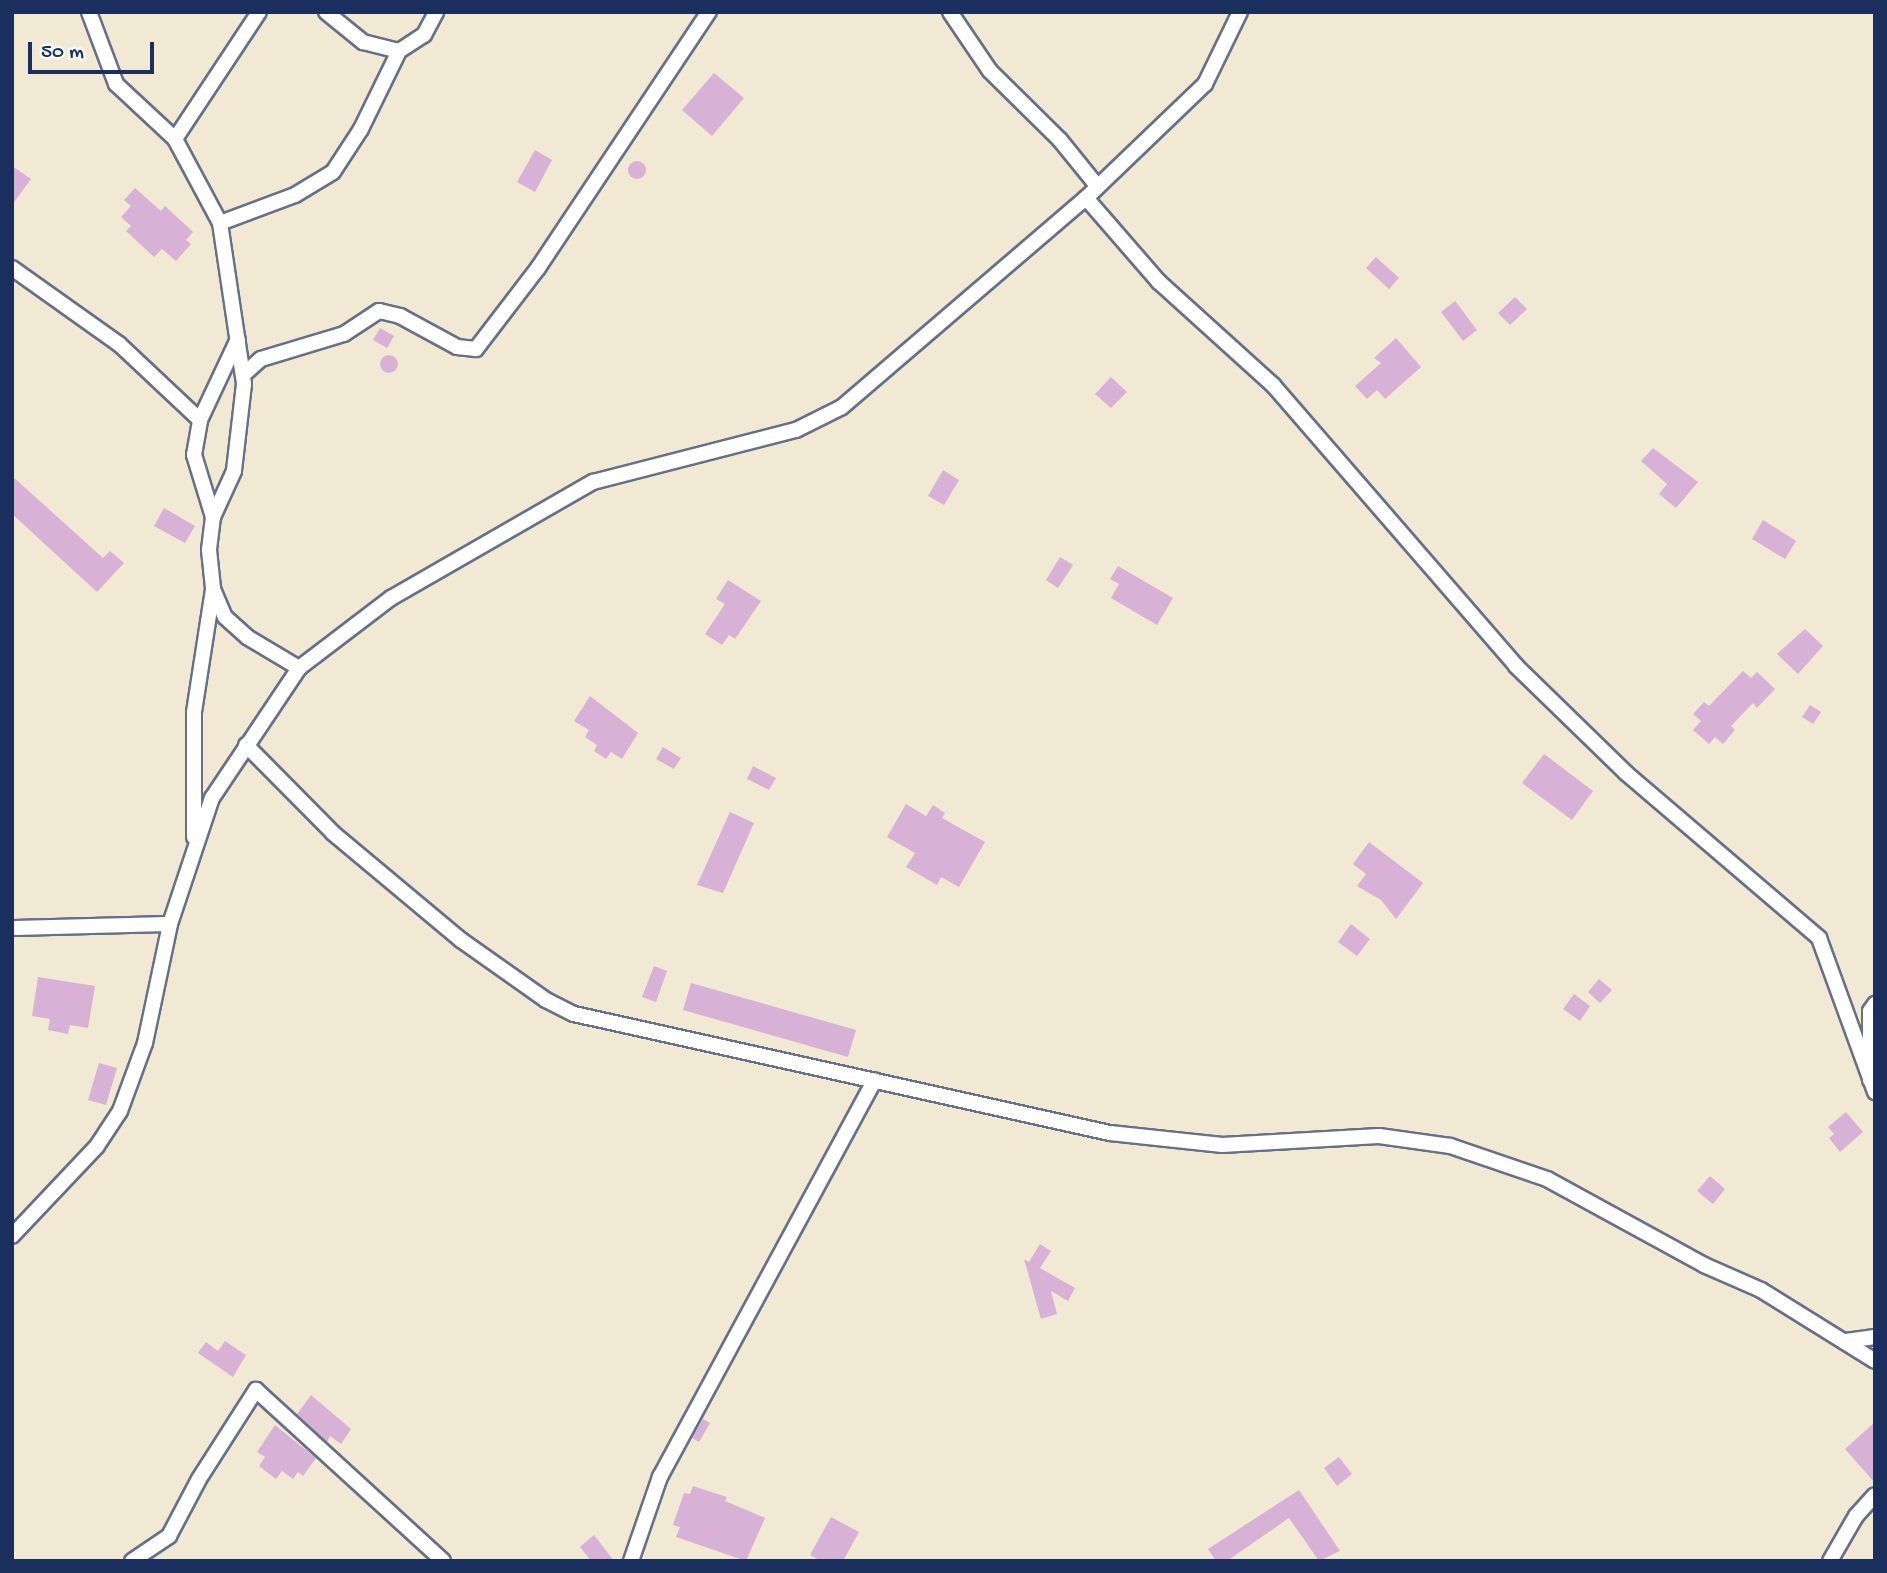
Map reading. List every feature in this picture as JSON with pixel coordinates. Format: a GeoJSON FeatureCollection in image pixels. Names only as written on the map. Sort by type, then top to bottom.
{"type":"FeatureCollection","features":[{"type":"Feature","properties":{"kind":"street"},"geometry":{"type":"LineString","coordinates":[[89,12],[116,84],[175,139],[220,223],[243,375],[234,471],[213,517],[209,550],[213,589],[194,712],[194,845]]}},
{"type":"Feature","properties":{"kind":"street"},"geometry":{"type":"LineString","coordinates":[[175,139],[259,12]]}},
{"type":"Feature","properties":{"kind":"street"},"geometry":{"type":"LineString","coordinates":[[326,12],[363,42],[399,51]]}},
{"type":"Feature","properties":{"kind":"street"},"geometry":{"type":"LineString","coordinates":[[220,223],[295,195],[332,172],[361,129],[399,51],[424,35],[436,12]]}},
{"type":"Feature","properties":{"kind":"street"},"geometry":{"type":"LineString","coordinates":[[243,375],[261,359],[344,334],[379,311],[400,316],[430,336],[457,347],[477,349],[538,268],[709,12]]}},
{"type":"Feature","properties":{"kind":"street"},"geometry":{"type":"LineString","coordinates":[[950,12],[990,71],[1060,140],[1098,187]]}},
{"type":"Feature","properties":{"kind":"street"},"geometry":{"type":"LineString","coordinates":[[12,1236],[97,1146],[120,1111],[145,1043],[170,924],[194,845],[212,798],[299,668],[391,598],[593,482],[796,430],[842,407],[1086,198],[1205,84],[1240,12]]}},
{"type":"Feature","properties":{"kind":"street"},"geometry":{"type":"LineString","coordinates":[[1086,198],[1159,282],[1273,385],[1516,666],[1626,774],[1819,939],[1872,1086]]}},
{"type":"Feature","properties":{"kind":"street"},"geometry":{"type":"LineString","coordinates":[[12,268],[119,344],[200,420]]}},
{"type":"Feature","properties":{"kind":"street"},"geometry":{"type":"LineString","coordinates":[[213,517],[194,456],[200,420],[238,339]]}},
{"type":"Feature","properties":{"kind":"street"},"geometry":{"type":"LineString","coordinates":[[213,589],[232,624],[299,668]]}},
{"type":"Feature","properties":{"kind":"street"},"geometry":{"type":"LineString","coordinates":[[246,745],[333,833],[461,940],[546,1000],[574,1014],[1110,1133],[1180,1143],[1379,1136],[1450,1146],[1546,1179],[1704,1265],[1753,1285],[1875,1361]]}},
{"type":"Feature","properties":{"kind":"street"},"geometry":{"type":"LineString","coordinates":[[12,928],[170,924]]}},
{"type":"Feature","properties":{"kind":"street"},"geometry":{"type":"LineString","coordinates":[[1872,1086],[1874,1048],[1870,1012],[1875,1004]]}},
{"type":"Feature","properties":{"kind":"street"},"geometry":{"type":"LineString","coordinates":[[631,1561],[671,1456],[875,1080]]}},
{"type":"Feature","properties":{"kind":"street"},"geometry":{"type":"LineString","coordinates":[[1846,1341],[1875,1337]]}},
{"type":"Feature","properties":{"kind":"street"},"geometry":{"type":"LineString","coordinates":[[132,1561],[169,1536],[199,1479],[256,1391],[443,1561]]}},
{"type":"Feature","properties":{"kind":"street"},"geometry":{"type":"LineString","coordinates":[[1830,1561],[1856,1516],[1875,1495]]}},
{"type":"Feature","properties":{"kind":"building"},"geometry":{"type":"Polygon","coordinates":[[[714,73],[744,98],[712,136],[682,110],[714,73]]]}},
{"type":"Feature","properties":{"kind":"building"},"geometry":{"type":"Polygon","coordinates":[[[535,150],[552,160],[535,192],[517,182],[535,150]]]}},
{"type":"Feature","properties":{"kind":"building"},"geometry":{"type":"Polygon","coordinates":[[[637,161],[643,164],[646,170],[643,176],[637,179],[631,176],[628,170],[631,164],[637,161]]]}},
{"type":"Feature","properties":{"kind":"building"},"geometry":{"type":"Polygon","coordinates":[[[12,166],[31,179],[12,205],[12,166]]]}},
{"type":"Feature","properties":{"kind":"building"},"geometry":{"type":"Polygon","coordinates":[[[135,188],[161,211],[165,206],[193,232],[186,240],[191,244],[176,261],[162,249],[154,257],[126,231],[131,226],[121,217],[131,206],[124,200],[135,188]]]}},
{"type":"Feature","properties":{"kind":"building"},"geometry":{"type":"Polygon","coordinates":[[[1376,257],[1399,278],[1389,289],[1366,268],[1376,257]]]}},
{"type":"Feature","properties":{"kind":"building"},"geometry":{"type":"Polygon","coordinates":[[[1515,297],[1527,309],[1510,325],[1498,313],[1515,297]]]}},
{"type":"Feature","properties":{"kind":"building"},"geometry":{"type":"Polygon","coordinates":[[[1455,301],[1477,330],[1463,341],[1441,312],[1455,301]]]}},
{"type":"Feature","properties":{"kind":"building"},"geometry":{"type":"Polygon","coordinates":[[[380,328],[394,336],[387,348],[373,340],[380,328]]]}},
{"type":"Feature","properties":{"kind":"building"},"geometry":{"type":"Polygon","coordinates":[[[1396,338],[1421,367],[1385,399],[1377,390],[1367,399],[1355,386],[1381,363],[1374,358],[1396,338]]]}},
{"type":"Feature","properties":{"kind":"building"},"geometry":{"type":"Polygon","coordinates":[[[389,355],[395,358],[398,364],[395,370],[389,373],[383,370],[380,364],[383,358],[389,355]]]}},
{"type":"Feature","properties":{"kind":"building"},"geometry":{"type":"Polygon","coordinates":[[[1111,377],[1127,392],[1111,408],[1095,394],[1111,377]]]}},
{"type":"Feature","properties":{"kind":"building"},"geometry":{"type":"Polygon","coordinates":[[[1653,448],[1698,482],[1676,508],[1659,494],[1667,484],[1641,461],[1653,448]]]}},
{"type":"Feature","properties":{"kind":"building"},"geometry":{"type":"Polygon","coordinates":[[[943,470],[959,480],[944,505],[928,496],[943,470]]]}},
{"type":"Feature","properties":{"kind":"building"},"geometry":{"type":"Polygon","coordinates":[[[12,476],[103,558],[110,551],[124,563],[97,592],[12,514],[12,476]]]}},
{"type":"Feature","properties":{"kind":"building"},"geometry":{"type":"Polygon","coordinates":[[[164,508],[195,526],[185,543],[154,526],[164,508]]]}},
{"type":"Feature","properties":{"kind":"building"},"geometry":{"type":"Polygon","coordinates":[[[1763,520],[1796,541],[1785,559],[1752,539],[1763,520]]]}},
{"type":"Feature","properties":{"kind":"building"},"geometry":{"type":"Polygon","coordinates":[[[1060,557],[1073,565],[1058,588],[1046,580],[1060,557]]]}},
{"type":"Feature","properties":{"kind":"building"},"geometry":{"type":"Polygon","coordinates":[[[1118,566],[1173,598],[1157,625],[1111,598],[1119,584],[1110,579],[1118,566]]]}},
{"type":"Feature","properties":{"kind":"building"},"geometry":{"type":"Polygon","coordinates":[[[728,580],[761,601],[735,639],[729,635],[722,645],[705,634],[725,604],[716,599],[728,580]]]}},
{"type":"Feature","properties":{"kind":"building"},"geometry":{"type":"Polygon","coordinates":[[[1805,629],[1823,646],[1798,674],[1777,654],[1805,629]]]}},
{"type":"Feature","properties":{"kind":"building"},"geometry":{"type":"Polygon","coordinates":[[[1743,671],[1751,678],[1757,672],[1775,689],[1757,708],[1753,703],[1731,726],[1735,730],[1723,744],[1715,737],[1709,744],[1693,730],[1701,721],[1693,714],[1704,702],[1709,706],[1743,671]]]}},
{"type":"Feature","properties":{"kind":"building"},"geometry":{"type":"Polygon","coordinates":[[[590,696],[638,733],[622,759],[611,752],[606,759],[594,751],[597,745],[585,737],[589,730],[574,721],[590,696]]]}},
{"type":"Feature","properties":{"kind":"building"},"geometry":{"type":"Polygon","coordinates":[[[1810,705],[1821,712],[1813,724],[1802,717],[1810,705]]]}},
{"type":"Feature","properties":{"kind":"building"},"geometry":{"type":"Polygon","coordinates":[[[663,747],[681,758],[674,769],[656,759],[663,747]]]}},
{"type":"Feature","properties":{"kind":"building"},"geometry":{"type":"Polygon","coordinates":[[[1544,754],[1593,791],[1572,820],[1522,783],[1544,754]]]}},
{"type":"Feature","properties":{"kind":"building"},"geometry":{"type":"Polygon","coordinates":[[[753,766],[776,778],[769,790],[747,779],[753,766]]]}},
{"type":"Feature","properties":{"kind":"building"},"geometry":{"type":"Polygon","coordinates":[[[906,804],[926,816],[933,805],[945,813],[942,818],[985,842],[959,887],[941,877],[937,885],[906,867],[915,853],[887,837],[906,804]]]}},
{"type":"Feature","properties":{"kind":"building"},"geometry":{"type":"Polygon","coordinates":[[[730,812],[754,823],[723,893],[697,885],[730,812]]]}},
{"type":"Feature","properties":{"kind":"building"},"geometry":{"type":"Polygon","coordinates":[[[1369,842],[1423,883],[1396,919],[1381,900],[1357,886],[1366,874],[1353,864],[1369,842]]]}},
{"type":"Feature","properties":{"kind":"building"},"geometry":{"type":"Polygon","coordinates":[[[1351,924],[1370,939],[1357,956],[1338,942],[1351,924]]]}},
{"type":"Feature","properties":{"kind":"building"},"geometry":{"type":"Polygon","coordinates":[[[654,966],[667,971],[656,1002],[642,997],[654,966]]]}},
{"type":"Feature","properties":{"kind":"building"},"geometry":{"type":"Polygon","coordinates":[[[38,977],[95,986],[88,1028],[70,1025],[68,1034],[48,1030],[50,1019],[32,1016],[38,977]]]}},
{"type":"Feature","properties":{"kind":"building"},"geometry":{"type":"Polygon","coordinates":[[[1599,979],[1612,990],[1600,1003],[1588,992],[1599,979]]]}},
{"type":"Feature","properties":{"kind":"building"},"geometry":{"type":"Polygon","coordinates":[[[691,983],[856,1030],[848,1057],[683,1010],[691,983]]]}},
{"type":"Feature","properties":{"kind":"building"},"geometry":{"type":"Polygon","coordinates":[[[1574,994],[1590,1006],[1580,1021],[1563,1009],[1574,994]]]}},
{"type":"Feature","properties":{"kind":"building"},"geometry":{"type":"Polygon","coordinates":[[[99,1063],[117,1068],[106,1105],[88,1100],[99,1063]]]}},
{"type":"Feature","properties":{"kind":"building"},"geometry":{"type":"Polygon","coordinates":[[[1846,1112],[1863,1132],[1840,1152],[1829,1138],[1834,1134],[1828,1127],[1846,1112]]]}},
{"type":"Feature","properties":{"kind":"building"},"geometry":{"type":"Polygon","coordinates":[[[1710,1176],[1725,1189],[1713,1204],[1697,1191],[1710,1176]]]}},
{"type":"Feature","properties":{"kind":"building"},"geometry":{"type":"Polygon","coordinates":[[[1040,1244],[1051,1251],[1040,1268],[1075,1288],[1068,1301],[1051,1291],[1057,1314],[1041,1319],[1024,1259],[1029,1262],[1040,1244]]]}},
{"type":"Feature","properties":{"kind":"building"},"geometry":{"type":"Polygon","coordinates":[[[225,1341],[246,1355],[233,1377],[198,1353],[206,1342],[218,1351],[225,1341]]]}},
{"type":"Feature","properties":{"kind":"building"},"geometry":{"type":"Polygon","coordinates":[[[311,1395],[351,1429],[341,1444],[330,1436],[327,1442],[297,1414],[311,1395]]]}},
{"type":"Feature","properties":{"kind":"building"},"geometry":{"type":"Polygon","coordinates":[[[703,1419],[710,1423],[699,1442],[692,1438],[703,1419]]]}},
{"type":"Feature","properties":{"kind":"building"},"geometry":{"type":"Polygon","coordinates":[[[1875,1422],[1875,1483],[1845,1449],[1875,1422]]]}},
{"type":"Feature","properties":{"kind":"building"},"geometry":{"type":"Polygon","coordinates":[[[275,1425],[316,1458],[303,1476],[298,1472],[293,1479],[282,1471],[276,1479],[259,1466],[265,1457],[257,1452],[275,1425]]]}},
{"type":"Feature","properties":{"kind":"building"},"geometry":{"type":"Polygon","coordinates":[[[1339,1457],[1352,1474],[1337,1486],[1324,1468],[1339,1457]]]}},
{"type":"Feature","properties":{"kind":"building"},"geometry":{"type":"Polygon","coordinates":[[[693,1486],[727,1497],[725,1501],[765,1518],[746,1561],[676,1537],[680,1527],[673,1525],[677,1513],[684,1493],[690,1494],[693,1486]]]}},
{"type":"Feature","properties":{"kind":"building"},"geometry":{"type":"Polygon","coordinates":[[[1299,1490],[1340,1551],[1319,1561],[1289,1518],[1227,1561],[1216,1561],[1208,1549],[1299,1490]]]}},
{"type":"Feature","properties":{"kind":"building"},"geometry":{"type":"Polygon","coordinates":[[[831,1517],[859,1532],[843,1561],[821,1561],[810,1555],[831,1517]]]}},
{"type":"Feature","properties":{"kind":"building"},"geometry":{"type":"Polygon","coordinates":[[[594,1535],[614,1561],[591,1561],[580,1547],[594,1535]]]}}]}
